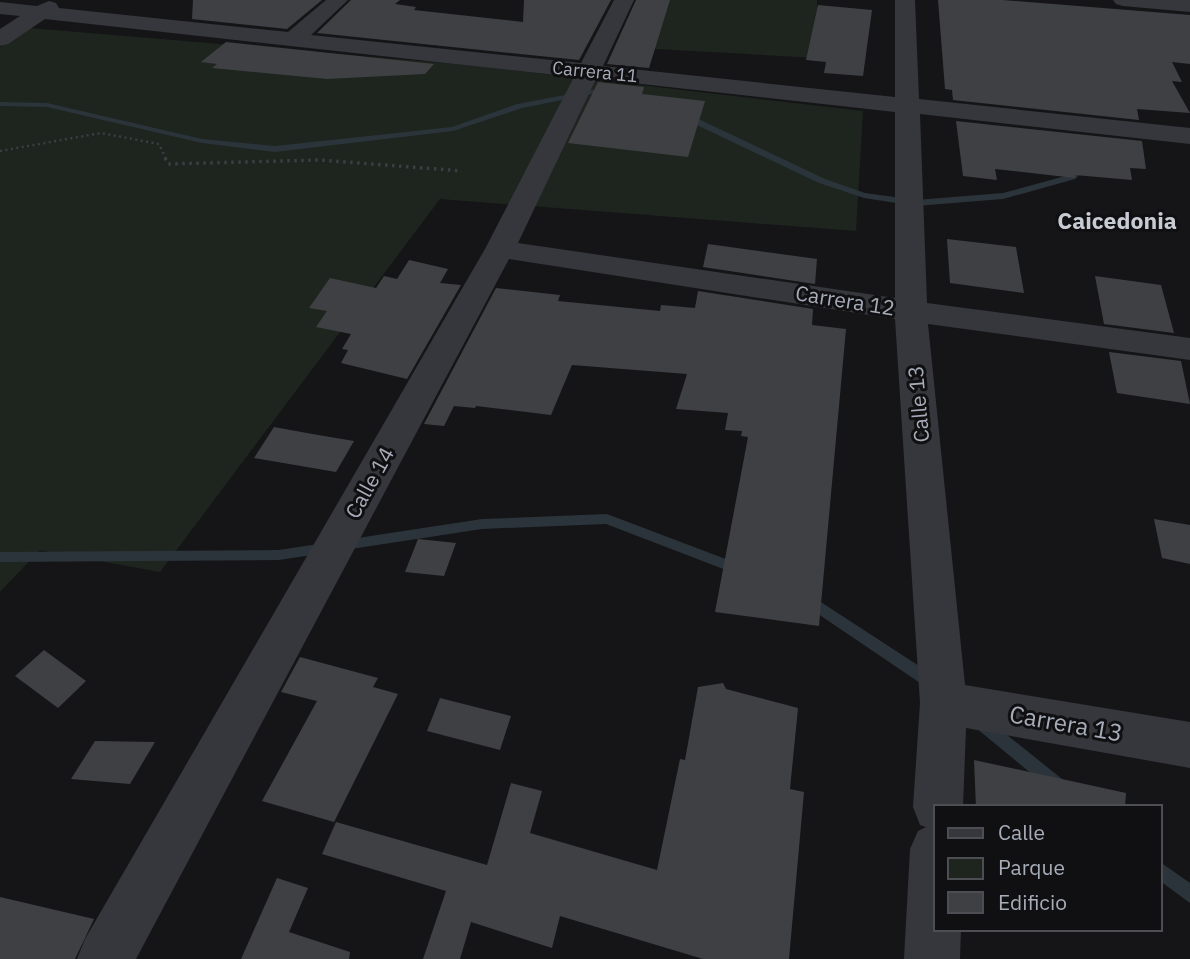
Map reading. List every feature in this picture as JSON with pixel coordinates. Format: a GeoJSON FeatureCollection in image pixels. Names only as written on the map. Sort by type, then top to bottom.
{"type":"FeatureCollection","features":[{"type":"Feature","properties":{"kind":"street"},"geometry":{"type":"LineString","coordinates":[[293,39],[338,0]]}},
{"type":"Feature","properties":{"kind":"street","name":"Calle 14"},"geometry":{"type":"LineString","coordinates":[[105,959],[500,249],[624,0]]}},
{"type":"Feature","properties":{"kind":"street","name":"Calle 13"},"geometry":{"type":"LineString","coordinates":[[905,0],[911,311],[943,703],[938,805]]}},
{"type":"Feature","properties":{"kind":"street"},"geometry":{"type":"LineString","coordinates":[[1123,0],[1190,6]]}},
{"type":"Feature","properties":{"kind":"street"},"geometry":{"type":"LineString","coordinates":[[0,39],[51,6]]}},
{"type":"Feature","properties":{"kind":"street","name":"Carrera 11"},"geometry":{"type":"LineString","coordinates":[[0,8],[51,6],[293,39],[1190,136]]}},
{"type":"Feature","properties":{"kind":"street","name":"Carrera 12"},"geometry":{"type":"LineString","coordinates":[[500,249],[911,311],[1190,349]]}},
{"type":"Feature","properties":{"kind":"street","name":"Carrera 13"},"geometry":{"type":"LineString","coordinates":[[943,703],[1190,745]]}},
{"type":"Feature","properties":{"kind":"street"},"geometry":{"type":"LineString","coordinates":[[932,959],[934,904]]}},
{"type":"Feature","properties":{"kind":"path"},"geometry":{"type":"LineString","coordinates":[[0,151],[101,133],[159,144],[168,164],[320,160],[461,171]]}},
{"type":"Feature","properties":{"kind":"green space"},"geometry":{"type":"Polygon","coordinates":[[[642,0],[817,0],[817,58],[621,47],[642,0]]]}},
{"type":"Feature","properties":{"kind":"green space"},"geometry":{"type":"Polygon","coordinates":[[[30,28],[468,65],[863,111],[856,231],[440,199],[160,572],[40,550],[0,592],[0,47],[30,28]]]}},
{"type":"Feature","properties":{"kind":"building"},"geometry":{"type":"Polygon","coordinates":[[[193,0],[322,0],[287,29],[192,19],[193,0]]]}},
{"type":"Feature","properties":{"kind":"building"},"geometry":{"type":"Polygon","coordinates":[[[351,0],[400,0],[395,4],[416,7],[414,10],[523,22],[524,0],[611,0],[579,60],[317,33],[351,0]]]}},
{"type":"Feature","properties":{"kind":"building"},"geometry":{"type":"Polygon","coordinates":[[[636,0],[670,0],[649,68],[607,64],[636,0]]]}},
{"type":"Feature","properties":{"kind":"building"},"geometry":{"type":"Polygon","coordinates":[[[938,0],[1003,0],[1190,15],[1190,64],[1172,62],[1182,82],[1172,81],[1190,113],[1137,109],[1139,120],[953,100],[952,90],[945,89],[938,0]]]}},
{"type":"Feature","properties":{"kind":"building"},"geometry":{"type":"Polygon","coordinates":[[[818,5],[872,10],[863,76],[824,73],[826,62],[806,60],[818,5]]]}},
{"type":"Feature","properties":{"kind":"building"},"geometry":{"type":"Polygon","coordinates":[[[226,42],[434,64],[425,74],[327,79],[212,68],[217,64],[201,62],[226,42]]]}},
{"type":"Feature","properties":{"kind":"building"},"geometry":{"type":"Polygon","coordinates":[[[598,82],[644,87],[642,94],[705,101],[688,157],[568,143],[598,82]]]}},
{"type":"Feature","properties":{"kind":"building"},"geometry":{"type":"Polygon","coordinates":[[[956,121],[1142,141],[1146,169],[1130,168],[1132,180],[1075,175],[1075,178],[995,169],[997,180],[963,176],[956,121]]]}},
{"type":"Feature","properties":{"kind":"building"},"geometry":{"type":"Polygon","coordinates":[[[947,239],[1016,247],[1024,293],[950,283],[947,239]]]}},
{"type":"Feature","properties":{"kind":"building"},"geometry":{"type":"Polygon","coordinates":[[[708,244],[817,259],[815,284],[703,267],[708,244]]]}},
{"type":"Feature","properties":{"kind":"building"},"geometry":{"type":"Polygon","coordinates":[[[409,260],[448,269],[440,283],[461,285],[407,379],[341,363],[348,350],[342,349],[351,334],[316,327],[327,311],[309,308],[330,278],[376,288],[384,276],[397,279],[409,260]]]}},
{"type":"Feature","properties":{"kind":"building"},"geometry":{"type":"Polygon","coordinates":[[[1095,276],[1161,285],[1174,333],[1104,324],[1095,276]]]}},
{"type":"Feature","properties":{"kind":"building"},"geometry":{"type":"Polygon","coordinates":[[[496,288],[560,295],[558,301],[660,311],[661,305],[695,308],[698,291],[813,309],[812,325],[846,329],[819,626],[715,612],[748,437],[741,436],[742,431],[725,430],[728,413],[676,409],[687,374],[572,365],[551,415],[454,406],[444,426],[424,424],[496,288]]]}},
{"type":"Feature","properties":{"kind":"building"},"geometry":{"type":"Polygon","coordinates":[[[1109,352],[1181,361],[1190,404],[1117,393],[1109,352]]]}},
{"type":"Feature","properties":{"kind":"building"},"geometry":{"type":"Polygon","coordinates":[[[274,427],[354,441],[336,472],[254,458],[274,427]]]}},
{"type":"Feature","properties":{"kind":"building"},"geometry":{"type":"Polygon","coordinates":[[[1154,519],[1190,525],[1190,564],[1162,558],[1154,519]]]}},
{"type":"Feature","properties":{"kind":"building"},"geometry":{"type":"Polygon","coordinates":[[[418,539],[456,543],[444,576],[405,572],[418,539]]]}},
{"type":"Feature","properties":{"kind":"building"},"geometry":{"type":"Polygon","coordinates":[[[44,650],[86,681],[58,708],[15,676],[44,650]]]}},
{"type":"Feature","properties":{"kind":"building"},"geometry":{"type":"Polygon","coordinates":[[[300,657],[378,678],[373,687],[398,694],[334,822],[262,801],[317,701],[281,692],[300,657]]]}},
{"type":"Feature","properties":{"kind":"building"},"geometry":{"type":"Polygon","coordinates":[[[723,683],[726,689],[798,708],[790,789],[804,792],[789,959],[703,959],[560,916],[552,948],[471,922],[460,959],[423,959],[446,891],[322,854],[336,822],[487,865],[511,783],[542,791],[530,833],[657,870],[680,759],[685,760],[698,687],[723,683]]]}},
{"type":"Feature","properties":{"kind":"building"},"geometry":{"type":"Polygon","coordinates":[[[440,698],[511,716],[500,750],[427,731],[440,698]]]}},
{"type":"Feature","properties":{"kind":"building"},"geometry":{"type":"Polygon","coordinates":[[[95,741],[155,742],[130,784],[71,779],[95,741]]]}},
{"type":"Feature","properties":{"kind":"building"},"geometry":{"type":"Polygon","coordinates":[[[974,760],[1126,793],[1125,805],[976,805],[974,760]]]}},
{"type":"Feature","properties":{"kind":"building"},"geometry":{"type":"Polygon","coordinates":[[[277,878],[308,888],[289,932],[350,952],[349,959],[241,959],[277,878]]]}},
{"type":"Feature","properties":{"kind":"building"},"geometry":{"type":"Polygon","coordinates":[[[0,897],[94,919],[75,959],[0,959],[0,897]]]}},
{"type":"Feature","properties":{"kind":"waterway"},"geometry":{"type":"LineString","coordinates":[[0,104],[47,105],[202,141],[275,149],[453,129],[520,106],[592,92],[608,93]]}},
{"type":"Feature","properties":{"kind":"waterway"},"geometry":{"type":"LineString","coordinates":[[685,116],[822,181],[864,195],[916,203],[1003,196],[1072,177],[1083,167]]}},
{"type":"Feature","properties":{"kind":"waterway"},"geometry":{"type":"LineString","coordinates":[[0,557],[279,555],[482,524],[607,519],[739,570]]}},
{"type":"Feature","properties":{"kind":"waterway"},"geometry":{"type":"LineString","coordinates":[[807,599],[931,682]]}},
{"type":"Feature","properties":{"kind":"waterway"},"geometry":{"type":"LineString","coordinates":[[981,723],[1056,784]]}},
{"type":"Feature","properties":{"kind":"waterway"},"geometry":{"type":"LineString","coordinates":[[1162,872],[1190,894]]}},
{"type":"Feature","properties":{"kind":"district","name":"Caicedonia"},"geometry":{"type":"Point","coordinates":[1117,221]}}]}
